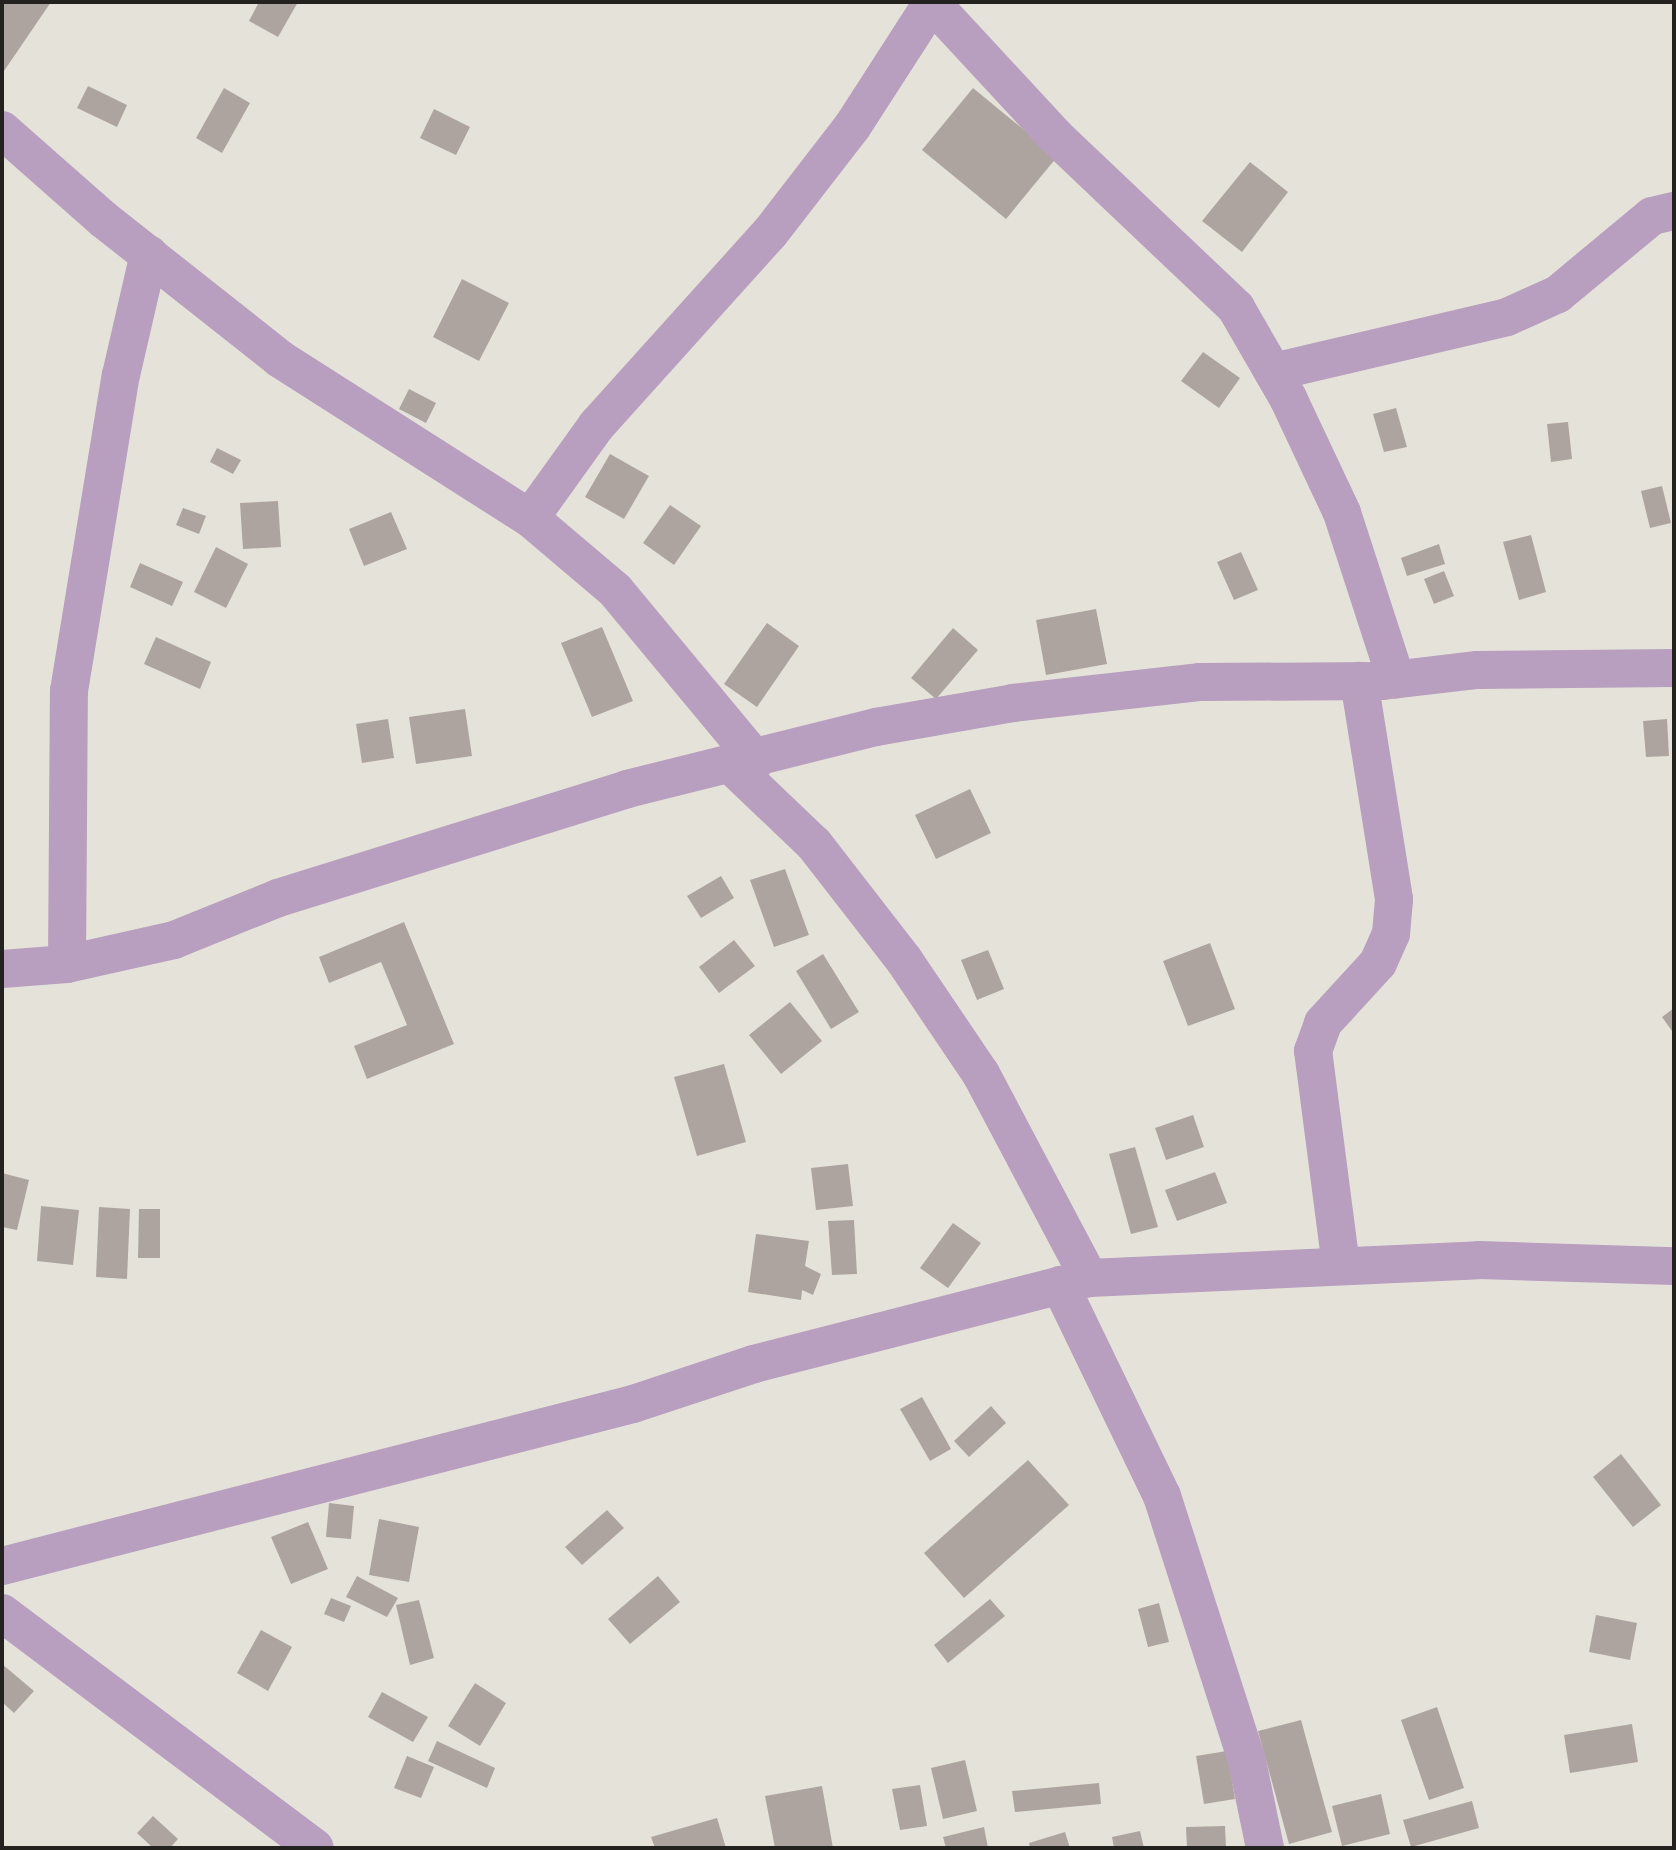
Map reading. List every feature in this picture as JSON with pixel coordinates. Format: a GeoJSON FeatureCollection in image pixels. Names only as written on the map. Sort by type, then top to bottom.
{"type":"FeatureCollection","features":[{"type":"Feature","properties":{"kind":"street"},"geometry":{"type":"LineString","coordinates":[[530,519],[596,426],[778,222],[852,127],[931,2],[1055,136],[1236,308],[1273,372],[1342,513],[1378,680],[1394,899],[1391,934],[1378,963],[1322,1023],[1313,1051],[1341,1266]]}},
{"type":"Feature","properties":{"kind":"street"},"geometry":{"type":"LineString","coordinates":[[2,130],[149,254],[280,359],[530,519],[615,590],[744,763],[814,844],[904,960],[981,1074],[1075,1282],[1162,1496],[1247,1760],[1265,1848]]}},
{"type":"Feature","properties":{"kind":"street"},"geometry":{"type":"LineString","coordinates":[[1273,372],[1507,317],[1558,294],[1597,266],[1623,236],[1652,216],[1674,211]]}},
{"type":"Feature","properties":{"kind":"street"},"geometry":{"type":"LineString","coordinates":[[67,964],[69,691],[121,375],[149,254]]}},
{"type":"Feature","properties":{"kind":"street"},"geometry":{"type":"LineString","coordinates":[[2,969],[67,964],[174,940],[278,898],[627,789],[744,763],[876,727],[1013,703],[1199,682],[1378,680],[1477,670],[1674,668]]}},
{"type":"Feature","properties":{"kind":"street"},"geometry":{"type":"LineString","coordinates":[[2,1566],[633,1404],[754,1364],[1075,1282],[1479,1260],[1674,1266]]}},
{"type":"Feature","properties":{"kind":"street"},"geometry":{"type":"LineString","coordinates":[[2,1614],[315,1848]]}},
{"type":"Feature","properties":{"kind":"building"},"geometry":{"type":"Polygon","coordinates":[[[2,2],[51,2],[4,71],[2,70],[2,2]]]}},
{"type":"Feature","properties":{"kind":"building"},"geometry":{"type":"Polygon","coordinates":[[[259,2],[298,2],[278,37],[249,21],[259,2]]]}},
{"type":"Feature","properties":{"kind":"building"},"geometry":{"type":"Polygon","coordinates":[[[88,86],[127,105],[117,127],[77,108],[88,86]]]}},
{"type":"Feature","properties":{"kind":"building"},"geometry":{"type":"Polygon","coordinates":[[[224,88],[250,103],[222,153],[196,138],[224,88]]]}},
{"type":"Feature","properties":{"kind":"building"},"geometry":{"type":"Polygon","coordinates":[[[973,88],[1057,157],[1006,219],[922,150],[973,88]]]}},
{"type":"Feature","properties":{"kind":"building"},"geometry":{"type":"Polygon","coordinates":[[[434,109],[470,127],[456,155],[420,138],[434,109]]]}},
{"type":"Feature","properties":{"kind":"building"},"geometry":{"type":"Polygon","coordinates":[[[1250,162],[1288,192],[1242,252],[1202,221],[1250,162]]]}},
{"type":"Feature","properties":{"kind":"building"},"geometry":{"type":"Polygon","coordinates":[[[462,279],[509,303],[479,361],[433,337],[462,279]]]}},
{"type":"Feature","properties":{"kind":"building"},"geometry":{"type":"Polygon","coordinates":[[[1203,352],[1240,378],[1219,408],[1181,381],[1203,352]]]}},
{"type":"Feature","properties":{"kind":"building"},"geometry":{"type":"Polygon","coordinates":[[[409,389],[436,403],[426,423],[399,409],[409,389]]]}},
{"type":"Feature","properties":{"kind":"building"},"geometry":{"type":"Polygon","coordinates":[[[1396,408],[1407,447],[1384,452],[1373,414],[1396,408]]]}},
{"type":"Feature","properties":{"kind":"building"},"geometry":{"type":"Polygon","coordinates":[[[1568,422],[1572,459],[1551,462],[1547,424],[1568,422]]]}},
{"type":"Feature","properties":{"kind":"building"},"geometry":{"type":"Polygon","coordinates":[[[217,448],[241,460],[233,474],[210,462],[217,448]]]}},
{"type":"Feature","properties":{"kind":"building"},"geometry":{"type":"Polygon","coordinates":[[[610,454],[649,476],[624,519],[585,497],[610,454]]]}},
{"type":"Feature","properties":{"kind":"building"},"geometry":{"type":"Polygon","coordinates":[[[1662,486],[1671,523],[1650,528],[1641,491],[1662,486]]]}},
{"type":"Feature","properties":{"kind":"building"},"geometry":{"type":"Polygon","coordinates":[[[278,501],[281,547],[243,549],[240,503],[278,501]]]}},
{"type":"Feature","properties":{"kind":"building"},"geometry":{"type":"Polygon","coordinates":[[[670,505],[701,526],[674,565],[643,543],[670,505]]]}},
{"type":"Feature","properties":{"kind":"building"},"geometry":{"type":"Polygon","coordinates":[[[183,508],[206,516],[199,534],[176,525],[183,508]]]}},
{"type":"Feature","properties":{"kind":"building"},"geometry":{"type":"Polygon","coordinates":[[[391,512],[407,549],[364,566],[349,529],[391,512]]]}},
{"type":"Feature","properties":{"kind":"building"},"geometry":{"type":"Polygon","coordinates":[[[1531,535],[1546,592],[1519,600],[1503,542],[1531,535]]]}},
{"type":"Feature","properties":{"kind":"building"},"geometry":{"type":"Polygon","coordinates":[[[1439,544],[1445,564],[1407,576],[1401,558],[1439,544]]]}},
{"type":"Feature","properties":{"kind":"building"},"geometry":{"type":"Polygon","coordinates":[[[216,547],[248,564],[226,608],[194,592],[216,547]]]}},
{"type":"Feature","properties":{"kind":"building"},"geometry":{"type":"Polygon","coordinates":[[[1241,552],[1258,590],[1234,600],[1217,562],[1241,552]]]}},
{"type":"Feature","properties":{"kind":"building"},"geometry":{"type":"Polygon","coordinates":[[[140,563],[183,582],[172,606],[130,587],[140,563]]]}},
{"type":"Feature","properties":{"kind":"building"},"geometry":{"type":"Polygon","coordinates":[[[1444,571],[1454,596],[1434,604],[1424,579],[1444,571]]]}},
{"type":"Feature","properties":{"kind":"building"},"geometry":{"type":"Polygon","coordinates":[[[1096,609],[1107,664],[1046,675],[1036,620],[1096,609]]]}},
{"type":"Feature","properties":{"kind":"building"},"geometry":{"type":"Polygon","coordinates":[[[767,623],[799,646],[757,707],[724,684],[767,623]]]}},
{"type":"Feature","properties":{"kind":"building"},"geometry":{"type":"Polygon","coordinates":[[[602,627],[633,701],[592,717],[561,643],[602,627]]]}},
{"type":"Feature","properties":{"kind":"building"},"geometry":{"type":"Polygon","coordinates":[[[953,628],[978,650],[936,699],[911,678],[953,628]]]}},
{"type":"Feature","properties":{"kind":"building"},"geometry":{"type":"Polygon","coordinates":[[[156,637],[211,662],[200,689],[144,664],[156,637]]]}},
{"type":"Feature","properties":{"kind":"building"},"geometry":{"type":"Polygon","coordinates":[[[465,709],[472,756],[416,764],[409,717],[465,709]]]}},
{"type":"Feature","properties":{"kind":"building"},"geometry":{"type":"Polygon","coordinates":[[[388,719],[394,758],[362,763],[356,724],[388,719]]]}},
{"type":"Feature","properties":{"kind":"building"},"geometry":{"type":"Polygon","coordinates":[[[1667,719],[1669,756],[1646,757],[1643,721],[1667,719]]]}},
{"type":"Feature","properties":{"kind":"building"},"geometry":{"type":"Polygon","coordinates":[[[970,789],[991,833],[936,859],[915,815],[970,789]]]}},
{"type":"Feature","properties":{"kind":"building"},"geometry":{"type":"Polygon","coordinates":[[[785,869],[809,935],[774,947],[750,880],[785,869]]]}},
{"type":"Feature","properties":{"kind":"building"},"geometry":{"type":"Polygon","coordinates":[[[721,876],[734,898],[701,918],[687,896],[721,876]]]}},
{"type":"Feature","properties":{"kind":"building"},"geometry":{"type":"Polygon","coordinates":[[[404,922],[454,1044],[367,1079],[354,1046],[407,1025],[381,962],[329,983],[319,957],[404,922]]]}},
{"type":"Feature","properties":{"kind":"building"},"geometry":{"type":"Polygon","coordinates":[[[734,940],[755,966],[719,993],[699,967],[734,940]]]}},
{"type":"Feature","properties":{"kind":"building"},"geometry":{"type":"Polygon","coordinates":[[[1210,943],[1235,1009],[1188,1026],[1163,961],[1210,943]]]}},
{"type":"Feature","properties":{"kind":"building"},"geometry":{"type":"Polygon","coordinates":[[[988,950],[1004,989],[977,1000],[961,960],[988,950]]]}},
{"type":"Feature","properties":{"kind":"building"},"geometry":{"type":"Polygon","coordinates":[[[823,954],[859,1012],[831,1029],[796,971],[823,954]]]}},
{"type":"Feature","properties":{"kind":"building"},"geometry":{"type":"Polygon","coordinates":[[[790,1002],[822,1041],[781,1074],[749,1035],[790,1002]]]}},
{"type":"Feature","properties":{"kind":"building"},"geometry":{"type":"Polygon","coordinates":[[[1674,1008],[1674,1029],[1672,1031],[1662,1017],[1674,1008]]]}},
{"type":"Feature","properties":{"kind":"building"},"geometry":{"type":"Polygon","coordinates":[[[724,1064],[746,1142],[697,1156],[674,1077],[724,1064]]]}},
{"type":"Feature","properties":{"kind":"building"},"geometry":{"type":"Polygon","coordinates":[[[1193,1115],[1204,1147],[1166,1160],[1155,1128],[1193,1115]]]}},
{"type":"Feature","properties":{"kind":"building"},"geometry":{"type":"Polygon","coordinates":[[[1135,1147],[1158,1227],[1131,1234],[1109,1154],[1135,1147]]]}},
{"type":"Feature","properties":{"kind":"building"},"geometry":{"type":"Polygon","coordinates":[[[848,1164],[853,1206],[816,1210],[811,1168],[848,1164]]]}},
{"type":"Feature","properties":{"kind":"building"},"geometry":{"type":"Polygon","coordinates":[[[1215,1172],[1227,1203],[1177,1221],[1165,1190],[1215,1172]]]}},
{"type":"Feature","properties":{"kind":"building"},"geometry":{"type":"Polygon","coordinates":[[[2,1173],[29,1180],[17,1230],[2,1227],[2,1173]]]}},
{"type":"Feature","properties":{"kind":"building"},"geometry":{"type":"Polygon","coordinates":[[[41,1206],[79,1210],[73,1265],[37,1261],[41,1206]]]}},
{"type":"Feature","properties":{"kind":"building"},"geometry":{"type":"Polygon","coordinates":[[[99,1207],[130,1209],[127,1279],[96,1277],[99,1207]]]}},
{"type":"Feature","properties":{"kind":"building"},"geometry":{"type":"Polygon","coordinates":[[[139,1209],[160,1209],[160,1258],[138,1258],[139,1209]]]}},
{"type":"Feature","properties":{"kind":"building"},"geometry":{"type":"Polygon","coordinates":[[[854,1220],[857,1274],[832,1275],[828,1221],[854,1220]]]}},
{"type":"Feature","properties":{"kind":"building"},"geometry":{"type":"Polygon","coordinates":[[[953,1223],[981,1243],[948,1288],[920,1268],[953,1223]]]}},
{"type":"Feature","properties":{"kind":"building"},"geometry":{"type":"Polygon","coordinates":[[[756,1234],[809,1241],[805,1266],[821,1274],[813,1295],[802,1290],[801,1300],[748,1292],[756,1234]]]}},
{"type":"Feature","properties":{"kind":"building"},"geometry":{"type":"Polygon","coordinates":[[[922,1397],[951,1449],[930,1461],[900,1409],[922,1397]]]}},
{"type":"Feature","properties":{"kind":"building"},"geometry":{"type":"Polygon","coordinates":[[[991,1406],[1006,1423],[969,1457],[954,1441],[991,1406]]]}},
{"type":"Feature","properties":{"kind":"building"},"geometry":{"type":"Polygon","coordinates":[[[1621,1454],[1661,1505],[1633,1527],[1593,1477],[1621,1454]]]}},
{"type":"Feature","properties":{"kind":"building"},"geometry":{"type":"Polygon","coordinates":[[[1028,1460],[1069,1505],[964,1598],[924,1553],[1028,1460]]]}},
{"type":"Feature","properties":{"kind":"building"},"geometry":{"type":"Polygon","coordinates":[[[329,1503],[354,1506],[351,1539],[326,1537],[329,1503]]]}},
{"type":"Feature","properties":{"kind":"building"},"geometry":{"type":"Polygon","coordinates":[[[607,1510],[624,1528],[582,1565],[565,1547],[607,1510]]]}},
{"type":"Feature","properties":{"kind":"building"},"geometry":{"type":"Polygon","coordinates":[[[379,1519],[419,1527],[409,1582],[369,1575],[379,1519]]]}},
{"type":"Feature","properties":{"kind":"building"},"geometry":{"type":"Polygon","coordinates":[[[308,1522],[328,1569],[291,1584],[271,1537],[308,1522]]]}},
{"type":"Feature","properties":{"kind":"building"},"geometry":{"type":"Polygon","coordinates":[[[357,1576],[398,1598],[387,1617],[346,1597],[357,1576]]]}},
{"type":"Feature","properties":{"kind":"building"},"geometry":{"type":"Polygon","coordinates":[[[658,1576],[680,1602],[630,1644],[608,1619],[658,1576]]]}},
{"type":"Feature","properties":{"kind":"building"},"geometry":{"type":"Polygon","coordinates":[[[331,1598],[351,1606],[344,1622],[324,1614],[331,1598]]]}},
{"type":"Feature","properties":{"kind":"building"},"geometry":{"type":"Polygon","coordinates":[[[990,1599],[1005,1616],[948,1663],[934,1645],[990,1599]]]}},
{"type":"Feature","properties":{"kind":"building"},"geometry":{"type":"Polygon","coordinates":[[[419,1600],[434,1658],[410,1665],[396,1605],[419,1600]]]}},
{"type":"Feature","properties":{"kind":"building"},"geometry":{"type":"Polygon","coordinates":[[[1159,1603],[1169,1642],[1148,1647],[1138,1609],[1159,1603]]]}},
{"type":"Feature","properties":{"kind":"building"},"geometry":{"type":"Polygon","coordinates":[[[1596,1615],[1637,1623],[1630,1660],[1589,1652],[1596,1615]]]}},
{"type":"Feature","properties":{"kind":"building"},"geometry":{"type":"Polygon","coordinates":[[[261,1630],[292,1647],[268,1691],[237,1673],[261,1630]]]}},
{"type":"Feature","properties":{"kind":"building"},"geometry":{"type":"Polygon","coordinates":[[[2,1664],[34,1691],[14,1713],[2,1702],[2,1664]]]}},
{"type":"Feature","properties":{"kind":"building"},"geometry":{"type":"Polygon","coordinates":[[[475,1683],[506,1703],[480,1746],[448,1726],[475,1683]]]}},
{"type":"Feature","properties":{"kind":"building"},"geometry":{"type":"Polygon","coordinates":[[[382,1692],[428,1717],[413,1742],[368,1717],[382,1692]]]}},
{"type":"Feature","properties":{"kind":"building"},"geometry":{"type":"Polygon","coordinates":[[[1437,1707],[1464,1788],[1429,1800],[1401,1720],[1437,1707]]]}},
{"type":"Feature","properties":{"kind":"building"},"geometry":{"type":"Polygon","coordinates":[[[1301,1720],[1332,1832],[1289,1844],[1258,1731],[1301,1720]]]}},
{"type":"Feature","properties":{"kind":"building"},"geometry":{"type":"Polygon","coordinates":[[[1632,1724],[1638,1762],[1570,1773],[1564,1735],[1632,1724]]]}},
{"type":"Feature","properties":{"kind":"building"},"geometry":{"type":"Polygon","coordinates":[[[437,1741],[495,1768],[487,1788],[428,1761],[437,1741]]]}},
{"type":"Feature","properties":{"kind":"building"},"geometry":{"type":"Polygon","coordinates":[[[1227,1751],[1235,1799],[1204,1804],[1196,1756],[1227,1751]]]}},
{"type":"Feature","properties":{"kind":"building"},"geometry":{"type":"Polygon","coordinates":[[[407,1756],[434,1767],[421,1798],[394,1788],[407,1756]]]}},
{"type":"Feature","properties":{"kind":"building"},"geometry":{"type":"Polygon","coordinates":[[[965,1760],[977,1811],[943,1819],[931,1768],[965,1760]]]}},
{"type":"Feature","properties":{"kind":"building"},"geometry":{"type":"Polygon","coordinates":[[[1099,1783],[1101,1804],[1015,1812],[1012,1791],[1099,1783]]]}},
{"type":"Feature","properties":{"kind":"building"},"geometry":{"type":"Polygon","coordinates":[[[920,1785],[927,1826],[900,1830],[892,1789],[920,1785]]]}},
{"type":"Feature","properties":{"kind":"building"},"geometry":{"type":"Polygon","coordinates":[[[822,1786],[833,1848],[775,1848],[765,1796],[822,1786]]]}},
{"type":"Feature","properties":{"kind":"building"},"geometry":{"type":"Polygon","coordinates":[[[1381,1794],[1390,1834],[1342,1846],[1332,1806],[1381,1794]]]}},
{"type":"Feature","properties":{"kind":"building"},"geometry":{"type":"Polygon","coordinates":[[[1472,1801],[1479,1828],[1411,1847],[1403,1820],[1472,1801]]]}},
{"type":"Feature","properties":{"kind":"building"},"geometry":{"type":"Polygon","coordinates":[[[153,1816],[178,1839],[170,1848],[153,1848],[137,1833],[153,1816]]]}},
{"type":"Feature","properties":{"kind":"building"},"geometry":{"type":"Polygon","coordinates":[[[717,1818],[726,1848],[655,1848],[651,1837],[717,1818]]]}},
{"type":"Feature","properties":{"kind":"building"},"geometry":{"type":"Polygon","coordinates":[[[1225,1826],[1226,1848],[1187,1848],[1186,1827],[1225,1826]]]}},
{"type":"Feature","properties":{"kind":"building"},"geometry":{"type":"Polygon","coordinates":[[[984,1827],[988,1848],[946,1848],[943,1837],[984,1827]]]}},
{"type":"Feature","properties":{"kind":"building"},"geometry":{"type":"Polygon","coordinates":[[[1140,1831],[1144,1848],[1114,1848],[1112,1837],[1140,1831]]]}},
{"type":"Feature","properties":{"kind":"building"},"geometry":{"type":"Polygon","coordinates":[[[1065,1832],[1070,1848],[1030,1848],[1029,1843],[1065,1832]]]}}]}
